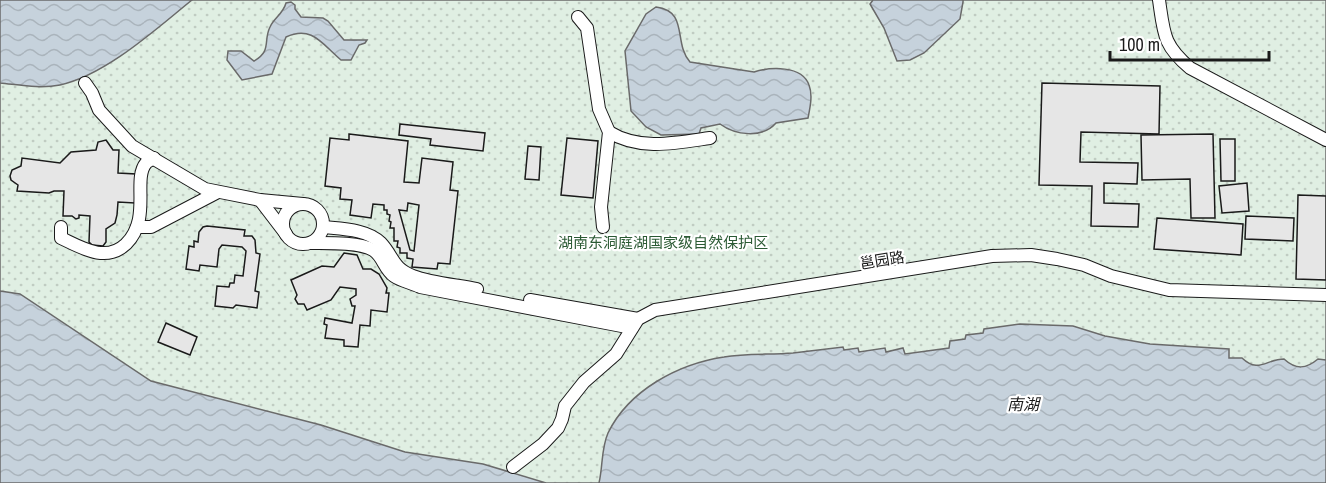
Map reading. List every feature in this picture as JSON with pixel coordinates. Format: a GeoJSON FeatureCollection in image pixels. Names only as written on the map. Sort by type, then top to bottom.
{"type":"FeatureCollection","features":[{"type":"Feature","properties":{"kind":"street"},"geometry":{"type":"LineString","coordinates":[[1159,0],[1164,35],[1175,55],[1190,68],[1326,140]]}},
{"type":"Feature","properties":{"kind":"street"},"geometry":{"type":"LineString","coordinates":[[579,17],[587,28],[599,109],[609,132],[601,207],[603,227]]}},
{"type":"Feature","properties":{"kind":"street"},"geometry":{"type":"LineString","coordinates":[[85,83],[99,110],[132,146],[205,189],[316,208],[321,214],[323,227],[321,234],[311,243]]}},
{"type":"Feature","properties":{"kind":"street"},"geometry":{"type":"LineString","coordinates":[[609,132],[634,143],[650,145],[710,138]]}},
{"type":"Feature","properties":{"kind":"street"},"geometry":{"type":"LineString","coordinates":[[61,227],[61,238],[94,253],[113,253],[122,248],[138,227],[142,173],[146,164],[154,158]]}},
{"type":"Feature","properties":{"kind":"street"},"geometry":{"type":"LineString","coordinates":[[138,227],[151,227],[218,192]]}},
{"type":"Feature","properties":{"kind":"street"},"geometry":{"type":"LineString","coordinates":[[260,200],[288,238],[299,244],[333,243],[372,249],[380,255],[385,267],[393,276],[420,286],[635,323]]}},
{"type":"Feature","properties":{"kind":"street"},"geometry":{"type":"LineString","coordinates":[[288,238],[283,226],[286,214],[291,208],[303,204]]}},
{"type":"Feature","properties":{"kind":"street"},"geometry":{"type":"LineString","coordinates":[[323,227],[354,231],[370,236],[380,242],[391,256],[394,265],[413,276],[635,323]]}},
{"type":"Feature","properties":{"kind":"street","name":"邕园路"},"geometry":{"type":"LineString","coordinates":[[635,323],[655,310],[992,256],[1032,255],[1084,265],[1111,276],[1169,290],[1326,296]]}},
{"type":"Feature","properties":{"kind":"street"},"geometry":{"type":"LineString","coordinates":[[513,467],[543,444],[558,428],[565,406],[584,382],[616,354],[635,323]]}},
{"type":"Feature","properties":{"kind":"green space","name":"湖南东洞庭湖国家级自然保护区"},"geometry":{"type":"Polygon","coordinates":[[[0,0],[1326,0],[1326,483],[0,483],[0,0]]]}},
{"type":"Feature","properties":{"kind":"water"},"geometry":{"type":"Polygon","coordinates":[[[0,0],[192,0],[130,50],[95,72],[77,80],[45,87],[0,83],[0,0]]]}},
{"type":"Feature","properties":{"kind":"water"},"geometry":{"type":"Polygon","coordinates":[[[873,0],[963,0],[963,2],[960,19],[924,53],[910,60],[897,61],[884,28],[870,4],[873,0]]]}},
{"type":"Feature","properties":{"kind":"water"},"geometry":{"type":"Polygon","coordinates":[[[291,2],[301,17],[323,18],[344,40],[367,40],[359,45],[351,60],[341,60],[316,38],[303,33],[295,34],[286,37],[272,74],[242,80],[227,60],[228,51],[241,51],[254,61],[260,57],[265,50],[272,24],[286,3],[291,2]]]}},
{"type":"Feature","properties":{"kind":"water"},"geometry":{"type":"Polygon","coordinates":[[[656,7],[666,10],[677,21],[682,46],[690,62],[754,72],[785,69],[800,74],[805,78],[810,89],[811,101],[808,118],[776,123],[763,131],[748,134],[733,131],[720,124],[701,128],[699,134],[661,135],[646,127],[631,111],[625,51],[646,14],[656,7]]]}},
{"type":"Feature","properties":{"kind":"water"},"geometry":{"type":"Polygon","coordinates":[[[0,291],[20,294],[151,381],[321,425],[405,452],[483,464],[546,483],[0,483],[0,291]]]}},
{"type":"Feature","properties":{"kind":"water","name":"南湖"},"geometry":{"type":"Polygon","coordinates":[[[1020,324],[1073,326],[1105,336],[1150,344],[1229,349],[1229,358],[1242,358],[1253,365],[1284,359],[1301,367],[1318,359],[1326,360],[1326,483],[599,483],[606,439],[617,418],[642,392],[689,366],[732,356],[793,353],[843,347],[844,350],[858,348],[859,352],[885,348],[886,352],[903,348],[905,354],[949,348],[950,341],[965,339],[966,335],[983,333],[984,329],[1020,324]]]}},
{"type":"Feature","properties":{"kind":"building"},"geometry":{"type":"Polygon","coordinates":[[[1042,83],[1160,86],[1159,134],[1081,132],[1080,162],[1138,163],[1137,184],[1104,183],[1104,203],[1139,204],[1138,227],[1091,226],[1092,186],[1039,185],[1042,83]]]}},
{"type":"Feature","properties":{"kind":"building"},"geometry":{"type":"Polygon","coordinates":[[[400,124],[485,133],[483,151],[430,145],[431,139],[399,135],[400,124]]]}},
{"type":"Feature","properties":{"kind":"building"},"geometry":{"type":"Polygon","coordinates":[[[349,134],[408,141],[404,182],[419,183],[422,158],[453,162],[450,190],[458,191],[450,264],[438,263],[437,269],[412,267],[413,259],[407,258],[407,253],[400,253],[400,248],[397,247],[398,241],[394,241],[394,228],[390,228],[390,215],[387,214],[387,210],[384,210],[384,205],[373,204],[371,218],[350,215],[352,200],[340,199],[341,188],[325,186],[330,138],[349,140],[349,134]],[[408,203],[407,211],[399,210],[410,250],[414,251],[419,205],[408,203]]]}},
{"type":"Feature","properties":{"kind":"building"},"geometry":{"type":"Polygon","coordinates":[[[1213,134],[1215,218],[1191,218],[1190,179],[1142,180],[1141,135],[1213,134]]]}},
{"type":"Feature","properties":{"kind":"building"},"geometry":{"type":"Polygon","coordinates":[[[567,138],[598,141],[593,198],[561,195],[567,138]]]}},
{"type":"Feature","properties":{"kind":"building"},"geometry":{"type":"Polygon","coordinates":[[[1220,139],[1235,139],[1235,181],[1221,181],[1220,139]]]}},
{"type":"Feature","properties":{"kind":"building"},"geometry":{"type":"Polygon","coordinates":[[[106,140],[113,150],[119,150],[118,173],[136,174],[135,203],[118,202],[115,223],[106,229],[106,242],[103,246],[92,245],[89,242],[90,216],[79,215],[76,219],[72,216],[63,216],[64,191],[49,193],[17,191],[18,185],[11,180],[10,176],[12,170],[21,166],[22,158],[60,163],[71,152],[96,150],[98,142],[106,140]]]}},
{"type":"Feature","properties":{"kind":"building"},"geometry":{"type":"Polygon","coordinates":[[[528,146],[541,147],[539,180],[525,179],[528,146]]]}},
{"type":"Feature","properties":{"kind":"building"},"geometry":{"type":"Polygon","coordinates":[[[1247,183],[1249,211],[1222,213],[1219,186],[1247,183]]]}},
{"type":"Feature","properties":{"kind":"building"},"geometry":{"type":"Polygon","coordinates":[[[1298,195],[1326,196],[1326,280],[1296,279],[1298,195]]]}},
{"type":"Feature","properties":{"kind":"building"},"geometry":{"type":"Polygon","coordinates":[[[1246,216],[1294,218],[1293,241],[1245,239],[1246,216]]]}},
{"type":"Feature","properties":{"kind":"building"},"geometry":{"type":"Polygon","coordinates":[[[1157,218],[1243,224],[1241,255],[1154,249],[1157,218]]]}},
{"type":"Feature","properties":{"kind":"building"},"geometry":{"type":"Polygon","coordinates":[[[207,226],[245,230],[244,236],[252,236],[255,240],[256,253],[260,254],[255,291],[259,292],[257,308],[236,305],[233,308],[215,306],[217,286],[229,287],[230,283],[234,283],[235,275],[243,276],[246,251],[242,247],[222,245],[219,249],[217,267],[200,265],[199,271],[186,269],[189,246],[194,247],[194,241],[198,242],[199,232],[207,226]]]}},
{"type":"Feature","properties":{"kind":"building"},"geometry":{"type":"Polygon","coordinates":[[[344,253],[357,255],[363,269],[371,269],[379,274],[387,288],[386,293],[389,293],[387,312],[371,310],[370,326],[360,325],[358,347],[344,346],[344,340],[325,338],[327,325],[324,324],[325,318],[352,323],[355,306],[352,306],[350,299],[356,295],[356,289],[340,287],[331,300],[307,310],[304,304],[298,304],[295,299],[297,295],[291,280],[322,266],[334,267],[344,253]]]}},
{"type":"Feature","properties":{"kind":"building"},"geometry":{"type":"Polygon","coordinates":[[[166,323],[197,337],[190,355],[158,342],[166,323]]]}}]}
